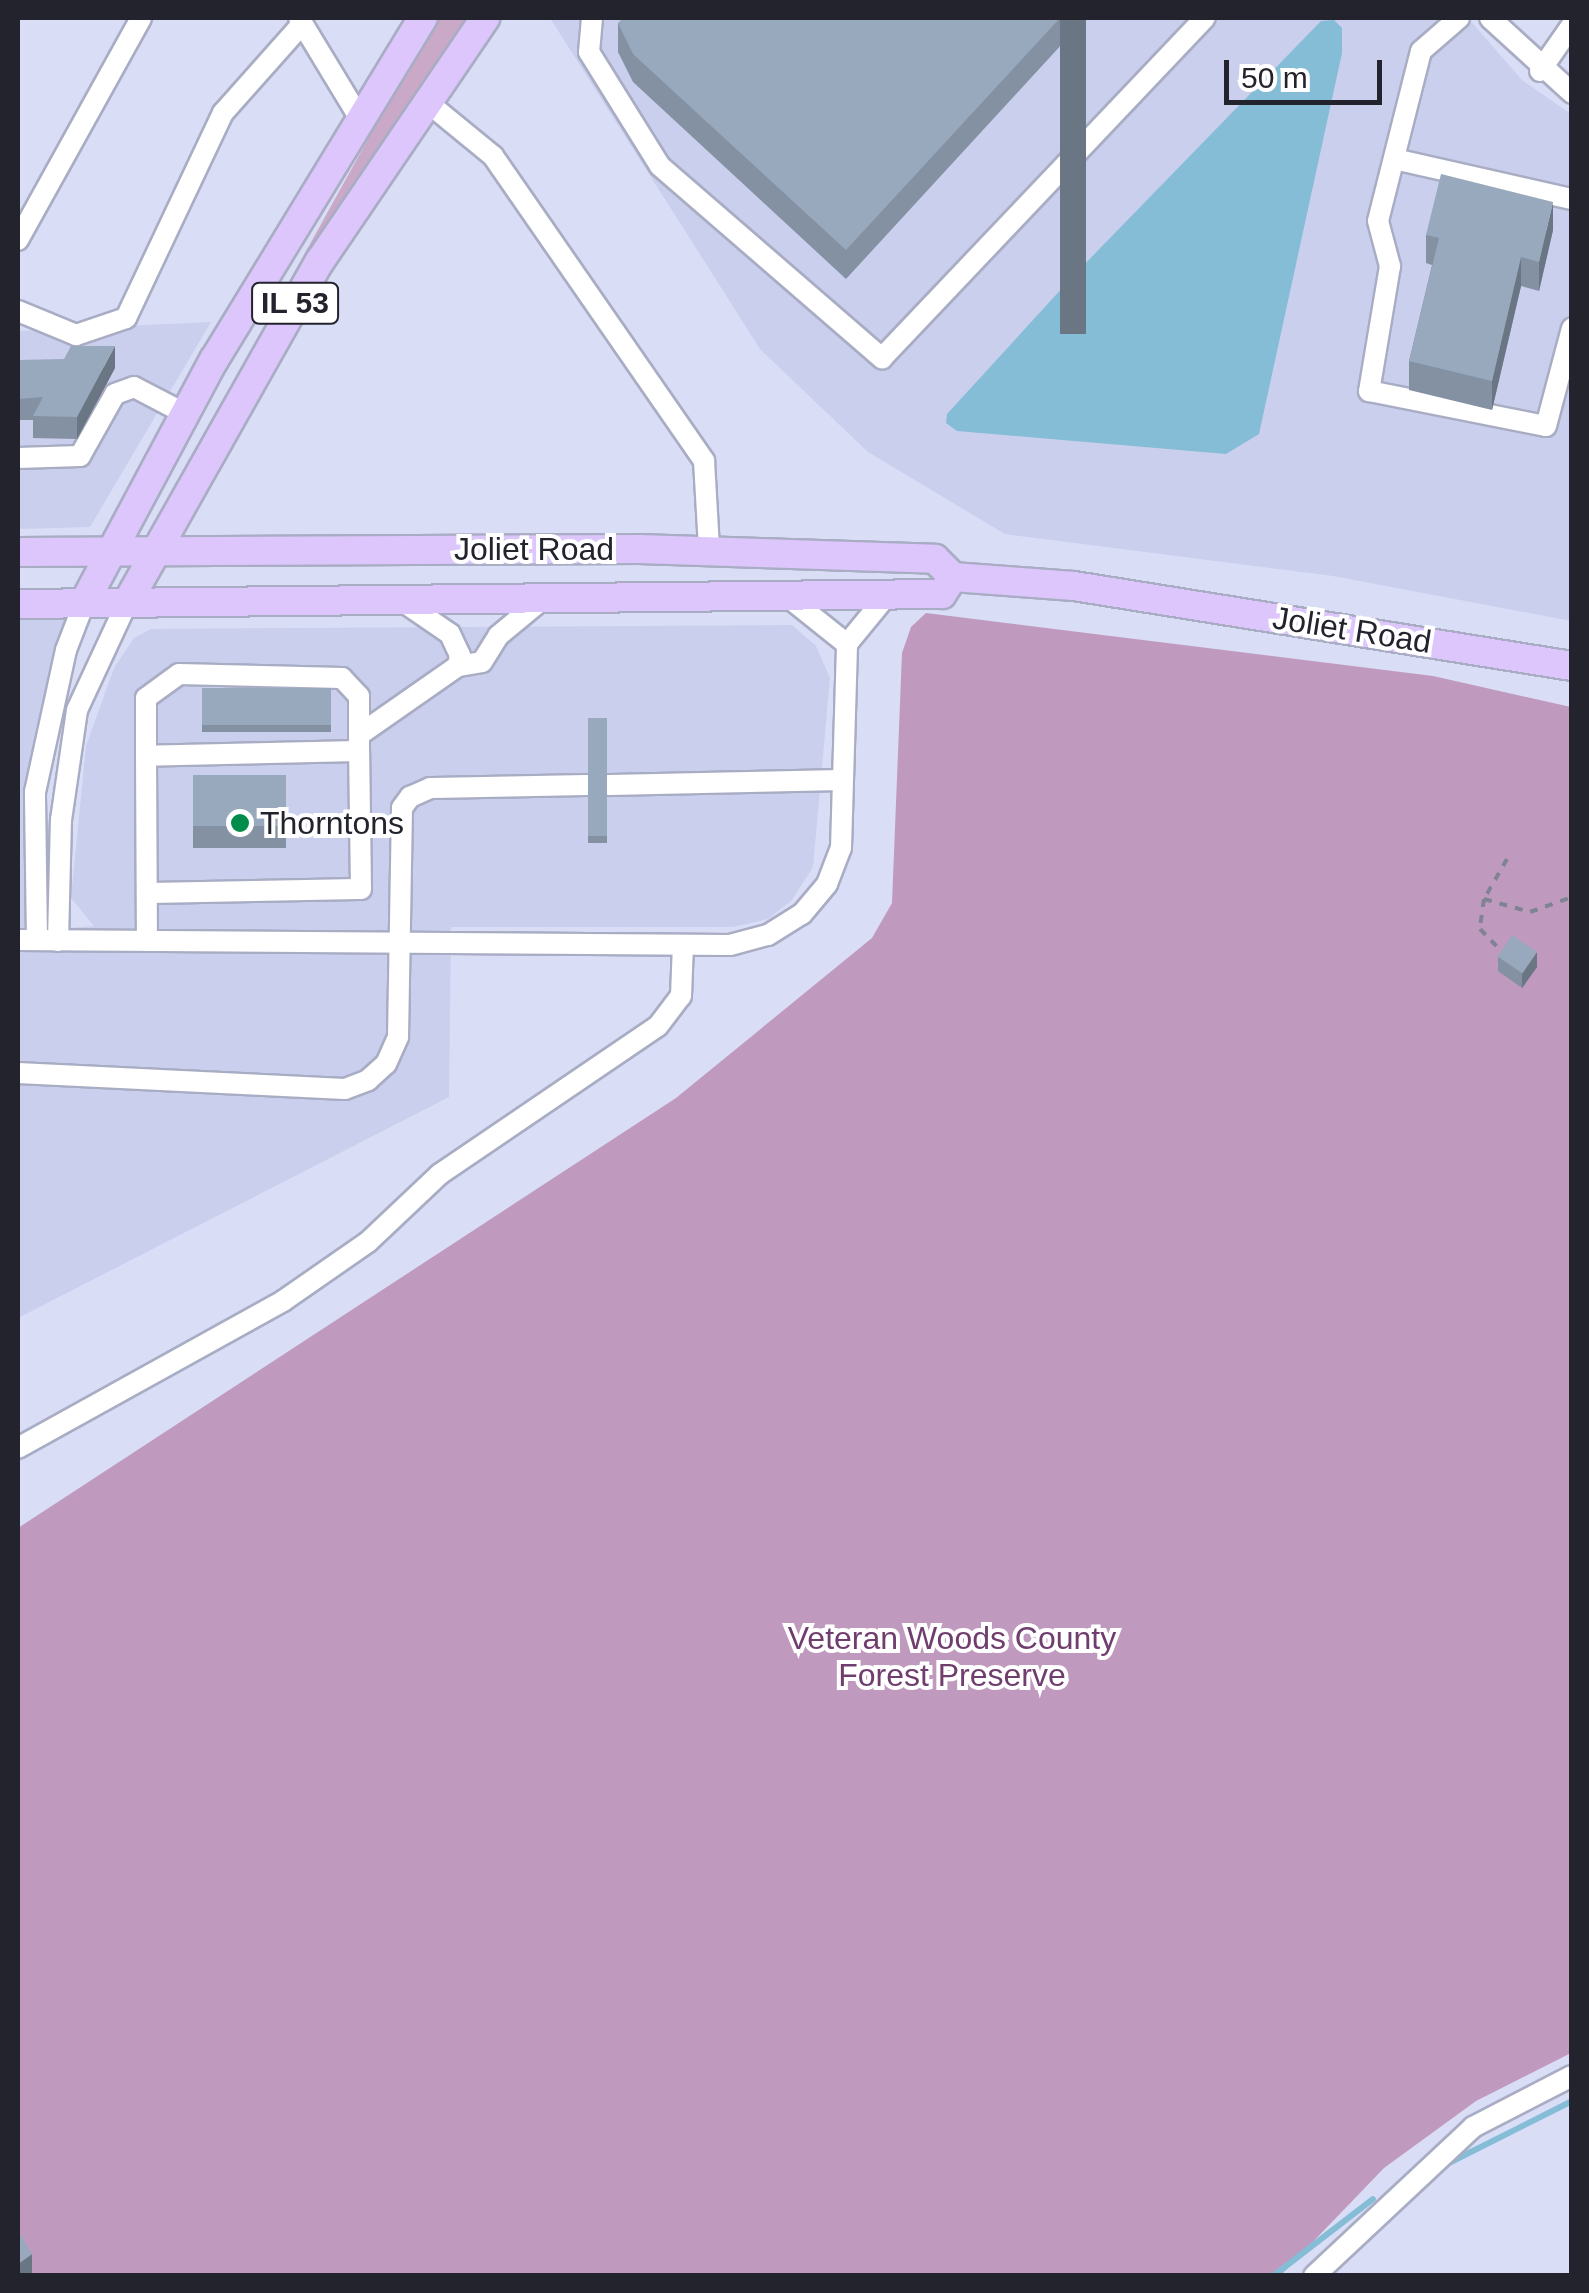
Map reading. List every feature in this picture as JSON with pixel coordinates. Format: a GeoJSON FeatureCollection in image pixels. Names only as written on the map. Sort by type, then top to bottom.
{"type":"FeatureCollection","features":[{"type":"Feature","properties":{"kind":"main road","name":"IL 53"},"geometry":{"type":"LineString","coordinates":[[84,603],[184,413],[423,18]]}},
{"type":"Feature","properties":{"kind":"main road","name":"IL 53"},"geometry":{"type":"LineString","coordinates":[[127,603],[292,308],[485,18]]}},
{"type":"Feature","properties":{"kind":"main road","name":"Joliet Road"},"geometry":{"type":"LineString","coordinates":[[18,552],[709,550],[935,559],[953,578],[1074,586],[1572,666]]}},
{"type":"Feature","properties":{"kind":"main road","name":"Joliet Road"},"geometry":{"type":"LineString","coordinates":[[18,604],[942,594],[953,578]]}},
{"type":"Feature","properties":{"kind":"street"},"geometry":{"type":"LineString","coordinates":[[18,240],[142,18]]}},
{"type":"Feature","properties":{"kind":"street"},"geometry":{"type":"LineString","coordinates":[[592,18],[589,52],[660,166],[882,358],[1205,18]]}},
{"type":"Feature","properties":{"kind":"street"},"geometry":{"type":"LineString","coordinates":[[1459,18],[1421,51],[1378,221],[1390,266],[1370,391],[1546,426],[1572,328]]}},
{"type":"Feature","properties":{"kind":"street"},"geometry":{"type":"LineString","coordinates":[[1490,18],[1540,71],[1572,94]]}},
{"type":"Feature","properties":{"kind":"street"},"geometry":{"type":"LineString","coordinates":[[18,311],[76,335],[126,318],[223,113],[300,21],[360,117]]}},
{"type":"Feature","properties":{"kind":"street"},"geometry":{"type":"LineString","coordinates":[[1540,71],[1572,24]]}},
{"type":"Feature","properties":{"kind":"street"},"geometry":{"type":"LineString","coordinates":[[426,102],[493,156],[704,462],[709,550]]}},
{"type":"Feature","properties":{"kind":"street"},"geometry":{"type":"LineString","coordinates":[[1394,159],[1572,199]]}},
{"type":"Feature","properties":{"kind":"street"},"geometry":{"type":"LineString","coordinates":[[18,458],[80,456],[115,394],[134,387],[184,413]]}},
{"type":"Feature","properties":{"kind":"street"},"geometry":{"type":"LineString","coordinates":[[783,593],[847,644]]}},
{"type":"Feature","properties":{"kind":"street"},"geometry":{"type":"LineString","coordinates":[[38,940],[730,945],[768,935],[802,914],[827,884],[841,848],[847,644],[888,594]]}},
{"type":"Feature","properties":{"kind":"street"},"geometry":{"type":"LineString","coordinates":[[146,756],[359,743],[458,666],[482,662],[498,636],[544,598]]}},
{"type":"Feature","properties":{"kind":"street"},"geometry":{"type":"LineString","coordinates":[[402,601],[450,634],[460,655],[458,666]]}},
{"type":"Feature","properties":{"kind":"street"},"geometry":{"type":"LineString","coordinates":[[38,940],[34,792],[66,650],[84,603]]}},
{"type":"Feature","properties":{"kind":"street"},"geometry":{"type":"LineString","coordinates":[[38,940],[77,710],[127,603]]}},
{"type":"Feature","properties":{"kind":"street"},"geometry":{"type":"LineString","coordinates":[[147,892],[361,889],[360,696],[342,678],[179,674],[146,698],[147,941]]}},
{"type":"Feature","properties":{"kind":"street"},"geometry":{"type":"LineString","coordinates":[[18,1072],[345,1088],[386,1064],[398,1037],[402,808],[410,796],[430,788],[843,780]]}},
{"type":"Feature","properties":{"kind":"street"},"geometry":{"type":"LineString","coordinates":[[18,1448],[284,1301],[368,1242],[440,1174],[658,1026],[681,996],[683,945]]}},
{"type":"Feature","properties":{"kind":"street"},"geometry":{"type":"LineString","coordinates":[[1314,2276],[1473,2127],[1572,2076]]}},
{"type":"Feature","properties":{"kind":"path"},"geometry":{"type":"LineString","coordinates":[[1507,859],[1484,898],[1480,929],[1508,956]]}},
{"type":"Feature","properties":{"kind":"path"},"geometry":{"type":"LineString","coordinates":[[1484,898],[1530,912],[1572,897]]}},
{"type":"Feature","properties":{"kind":"shaded area"},"geometry":{"type":"Polygon","coordinates":[[[437,18],[470,18],[289,282],[430,27],[437,18]]]}},
{"type":"Feature","properties":{"kind":"shaded area"},"geometry":{"type":"Polygon","coordinates":[[[550,18],[1468,18],[1522,80],[1571,114],[1571,621],[1333,576],[1005,534],[868,452],[760,349],[550,18]]]}},
{"type":"Feature","properties":{"kind":"shaded area"},"geometry":{"type":"Polygon","coordinates":[[[1334,20],[1342,28],[1342,53],[1259,434],[1226,454],[957,431],[946,423],[947,414],[1076,273],[1321,21],[1334,20]]]}},
{"type":"Feature","properties":{"kind":"shaded area"},"geometry":{"type":"Polygon","coordinates":[[[211,322],[90,527],[18,529],[18,331],[211,322]]]}},
{"type":"Feature","properties":{"kind":"shaded area"},"geometry":{"type":"Polygon","coordinates":[[[18,608],[75,610],[49,678],[30,791],[25,859],[31,931],[94,926],[71,898],[86,746],[114,668],[134,638],[151,629],[792,625],[816,646],[830,678],[813,867],[792,900],[768,919],[733,927],[451,927],[449,1097],[18,1318],[18,608]]]}},
{"type":"Feature","properties":{"kind":"green space","name":"Veteran Woods County Forest Preserve"},"geometry":{"type":"Polygon","coordinates":[[[926,613],[1433,676],[1571,707],[1571,2053],[1476,2101],[1384,2168],[1281,2275],[18,2276],[18,1528],[676,1098],[872,938],[892,903],[902,653],[911,627],[926,613]]]}},
{"type":"Feature","properties":{"kind":"building"},"geometry":{"type":"Polygon","coordinates":[[[623,18],[1060,18],[846,250],[633,54],[618,23],[623,18]]]}},
{"type":"Feature","properties":{"kind":"building"},"geometry":{"type":"Polygon","coordinates":[[[1441,174],[1553,202],[1539,262],[1521,257],[1492,381],[1409,361],[1439,238],[1426,235],[1441,174]]]}},
{"type":"Feature","properties":{"kind":"building"},"geometry":{"type":"Polygon","coordinates":[[[71,346],[115,346],[77,417],[33,416],[43,397],[18,399],[18,360],[64,359],[71,346]]]}},
{"type":"Feature","properties":{"kind":"building","name":"Thorntons"},"geometry":{"type":"Polygon","coordinates":[[[202,688],[331,688],[331,725],[202,725],[202,688]]]}},
{"type":"Feature","properties":{"kind":"building"},"geometry":{"type":"Polygon","coordinates":[[[588,718],[607,718],[607,836],[588,836],[588,718]]]}},
{"type":"Feature","properties":{"kind":"building"},"geometry":{"type":"Polygon","coordinates":[[[193,775],[286,775],[286,826],[193,826],[193,775]]]}},
{"type":"Feature","properties":{"kind":"building"},"geometry":{"type":"Polygon","coordinates":[[[1512,935],[1537,952],[1522,973],[1497,957],[1512,935]]]}},
{"type":"Feature","properties":{"kind":"building"},"geometry":{"type":"Polygon","coordinates":[[[18,2230],[32,2254],[18,2264],[18,2230]]]}},
{"type":"Feature","properties":{"kind":"waterway"},"geometry":{"type":"LineString","coordinates":[[1443,2166],[1572,2101]]}},
{"type":"Feature","properties":{"kind":"waterway"},"geometry":{"type":"LineString","coordinates":[[1273,2276],[1373,2199]]}},
{"type":"Feature","properties":{"kind":"place","name":"Thorntons"},"geometry":{"type":"Point","coordinates":[240,823]}}]}
